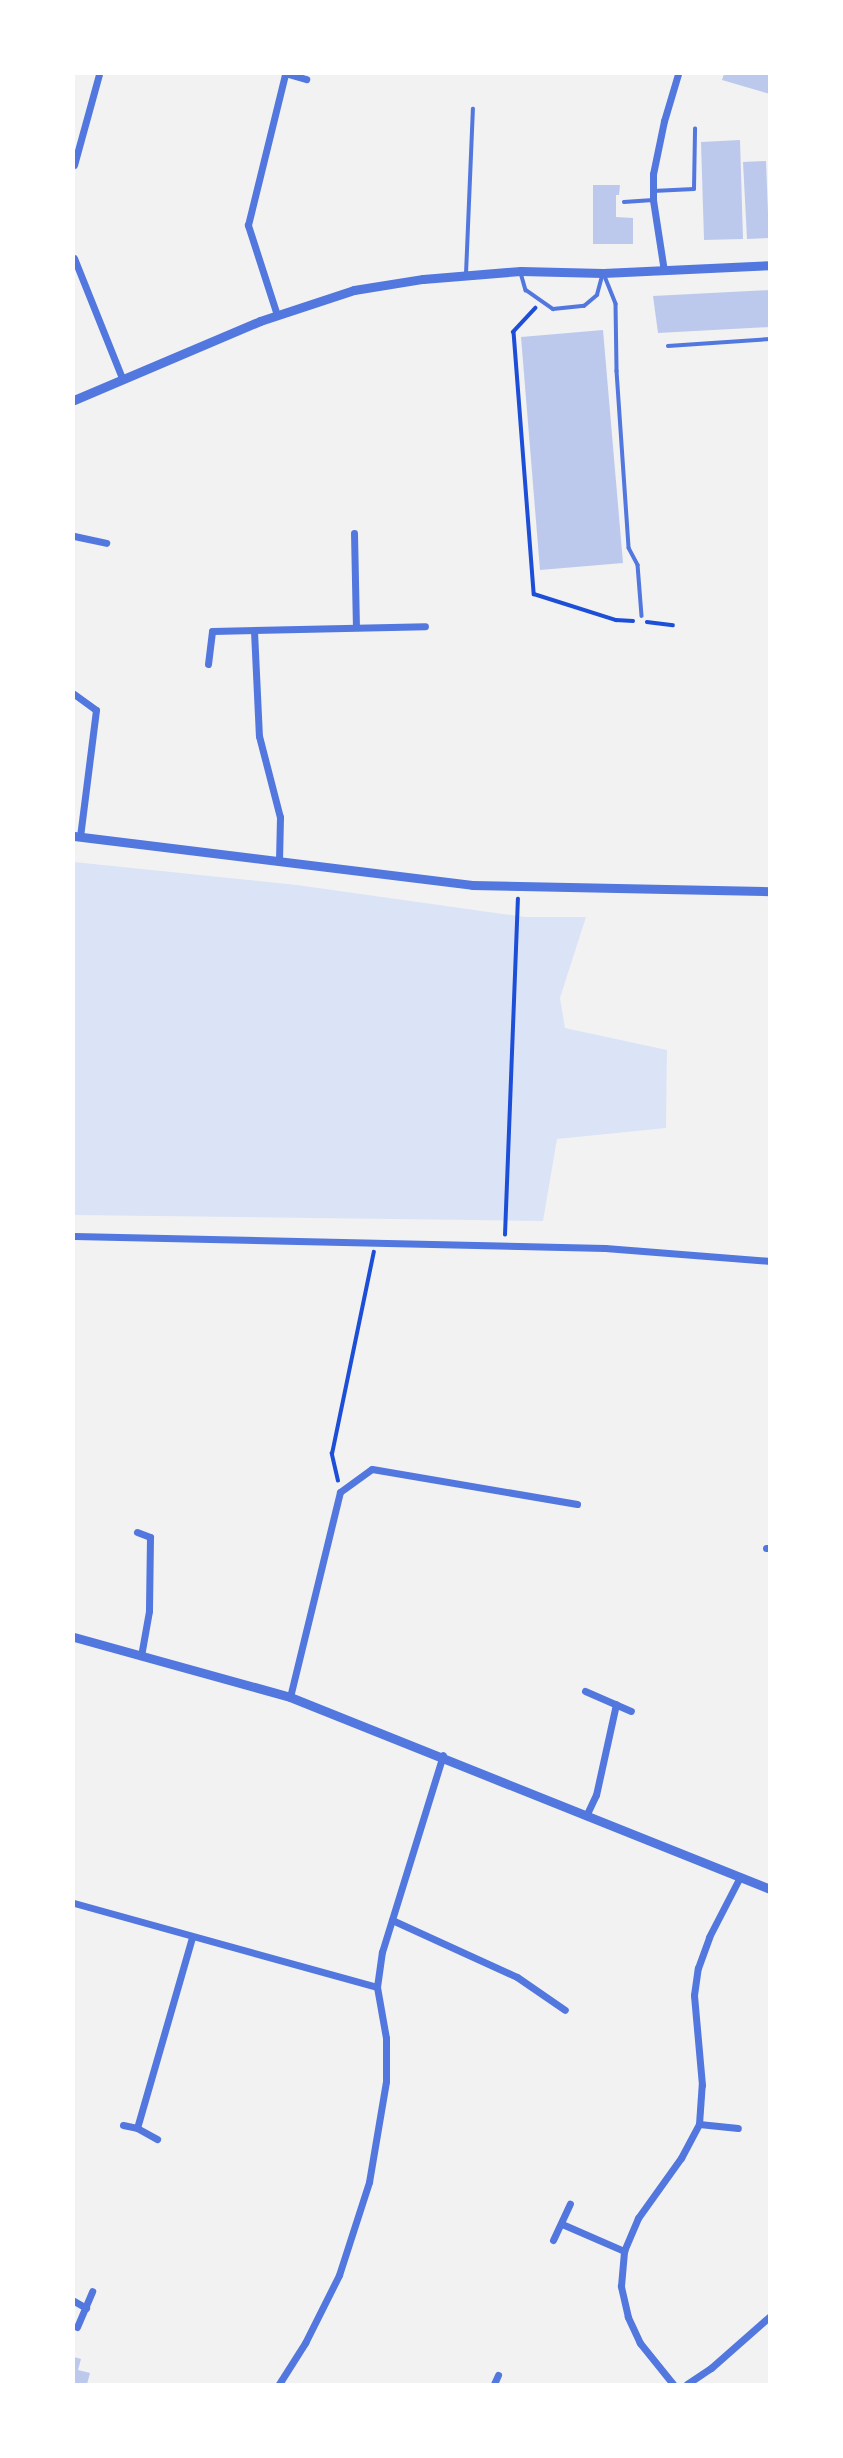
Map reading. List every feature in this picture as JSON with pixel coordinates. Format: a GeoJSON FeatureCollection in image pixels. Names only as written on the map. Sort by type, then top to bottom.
{"type":"FeatureCollection","features":[{"type":"Feature","properties":{"kind":"street"},"geometry":{"type":"LineString","coordinates":[[74,165],[99,74]]}},
{"type":"Feature","properties":{"kind":"street"},"geometry":{"type":"LineString","coordinates":[[277,315],[248,225],[287,74],[306,79]]}},
{"type":"Feature","properties":{"kind":"street"},"geometry":{"type":"LineString","coordinates":[[664,271],[653,201],[653,174],[678,74]]}},
{"type":"Feature","properties":{"kind":"street"},"geometry":{"type":"LineString","coordinates":[[74,258],[122,378]]}},
{"type":"Feature","properties":{"kind":"street"},"geometry":{"type":"LineString","coordinates":[[74,400],[277,315],[354,290],[521,271],[603,273],[769,265]]}},
{"type":"Feature","properties":{"kind":"street"},"geometry":{"type":"LineString","coordinates":[[354,533],[356,626]]}},
{"type":"Feature","properties":{"kind":"street"},"geometry":{"type":"LineString","coordinates":[[74,536],[106,543]]}},
{"type":"Feature","properties":{"kind":"street"},"geometry":{"type":"LineString","coordinates":[[208,664],[212,631],[425,626]]}},
{"type":"Feature","properties":{"kind":"street"},"geometry":{"type":"LineString","coordinates":[[254,631],[259,736],[280,817],[279,862]]}},
{"type":"Feature","properties":{"kind":"street"},"geometry":{"type":"LineString","coordinates":[[74,694],[96,710],[77,836],[472,885],[769,891]]}},
{"type":"Feature","properties":{"kind":"street"},"geometry":{"type":"LineString","coordinates":[[74,1236],[605,1248],[769,1261]]}},
{"type":"Feature","properties":{"kind":"street"},"geometry":{"type":"LineString","coordinates":[[290,1697],[340,1492],[372,1469],[577,1504]]}},
{"type":"Feature","properties":{"kind":"street"},"geometry":{"type":"LineString","coordinates":[[137,1532],[150,1537],[149,1611],[141,1656]]}},
{"type":"Feature","properties":{"kind":"street"},"geometry":{"type":"LineString","coordinates":[[74,1637],[290,1697],[443,1755],[739,1879],[769,1889]]}},
{"type":"Feature","properties":{"kind":"street"},"geometry":{"type":"LineString","coordinates":[[585,1691],[631,1711]]}},
{"type":"Feature","properties":{"kind":"street"},"geometry":{"type":"LineString","coordinates":[[586,1816],[596,1794],[616,1703]]}},
{"type":"Feature","properties":{"kind":"street"},"geometry":{"type":"LineString","coordinates":[[279,2385],[305,2343],[339,2274],[369,2182],[386,2081],[386,2038],[377,1987],[382,1952],[443,1755]]}},
{"type":"Feature","properties":{"kind":"street"},"geometry":{"type":"LineString","coordinates":[[673,2385],[640,2343],[628,2317],[621,2286],[624,2251],[638,2218],[681,2158],[699,2124],[702,2085],[695,2024],[696,1982],[709,1937],[739,1879]]}},
{"type":"Feature","properties":{"kind":"street"},"geometry":{"type":"LineString","coordinates":[[74,1903],[377,1987]]}},
{"type":"Feature","properties":{"kind":"street"},"geometry":{"type":"LineString","coordinates":[[392,1920],[517,1977],[565,2010]]}},
{"type":"Feature","properties":{"kind":"street"},"geometry":{"type":"LineString","coordinates":[[137,2127],[192,1937]]}},
{"type":"Feature","properties":{"kind":"street"},"geometry":{"type":"LineString","coordinates":[[699,2124],[738,2128]]}},
{"type":"Feature","properties":{"kind":"street"},"geometry":{"type":"LineString","coordinates":[[123,2126],[137,2127],[157,2138]]}},
{"type":"Feature","properties":{"kind":"street"},"geometry":{"type":"LineString","coordinates":[[553,2240],[570,2204]]}},
{"type":"Feature","properties":{"kind":"street"},"geometry":{"type":"LineString","coordinates":[[562,2224],[624,2251]]}},
{"type":"Feature","properties":{"kind":"street"},"geometry":{"type":"LineString","coordinates":[[77,2327],[92,2291]]}},
{"type":"Feature","properties":{"kind":"street"},"geometry":{"type":"LineString","coordinates":[[74,2301],[86,2308]]}},
{"type":"Feature","properties":{"kind":"street"},"geometry":{"type":"LineString","coordinates":[[687,2385],[711,2368],[769,2316]]}},
{"type":"Feature","properties":{"kind":"street"},"geometry":{"type":"LineString","coordinates":[[494,2385],[498,2375]]}},
{"type":"Feature","properties":{"kind":"lane"},"geometry":{"type":"LineString","coordinates":[[466,276],[473,109]]}},
{"type":"Feature","properties":{"kind":"lane"},"geometry":{"type":"LineString","coordinates":[[653,191],[694,189],[695,129]]}},
{"type":"Feature","properties":{"kind":"lane"},"geometry":{"type":"LineString","coordinates":[[624,202],[653,201]]}},
{"type":"Feature","properties":{"kind":"lane"},"geometry":{"type":"LineString","coordinates":[[521,271],[526,290],[553,309],[584,306],[597,295],[603,273]]}},
{"type":"Feature","properties":{"kind":"lane"},"geometry":{"type":"LineString","coordinates":[[603,273],[616,304],[617,371],[629,548],[638,565],[642,616]]}},
{"type":"Feature","properties":{"kind":"lane"},"geometry":{"type":"LineString","coordinates":[[668,346],[769,339]]}},
{"type":"Feature","properties":{"kind":"path"},"geometry":{"type":"LineString","coordinates":[[542,302],[514,332],[534,594],[616,620],[673,625]]}},
{"type":"Feature","properties":{"kind":"path"},"geometry":{"type":"LineString","coordinates":[[505,1245],[518,887]]}},
{"type":"Feature","properties":{"kind":"path"},"geometry":{"type":"LineString","coordinates":[[340,1492],[332,1454],[376,1243]]}},
{"type":"Feature","properties":{"kind":"shaded area"},"geometry":{"type":"Polygon","coordinates":[[[74,862],[297,885],[525,917],[586,917],[560,998],[565,1028],[667,1050],[666,1128],[557,1139],[543,1221],[74,1215],[74,862]]]}},
{"type":"Feature","properties":{"kind":"building"},"geometry":{"type":"Polygon","coordinates":[[[724,74],[770,74],[770,94],[722,80],[724,74]]]}},
{"type":"Feature","properties":{"kind":"building"},"geometry":{"type":"Polygon","coordinates":[[[740,140],[743,239],[704,240],[701,142],[740,140]]]}},
{"type":"Feature","properties":{"kind":"building"},"geometry":{"type":"Polygon","coordinates":[[[766,161],[769,238],[747,239],[743,162],[766,161]]]}},
{"type":"Feature","properties":{"kind":"building"},"geometry":{"type":"Polygon","coordinates":[[[593,185],[620,185],[619,195],[616,195],[616,217],[633,218],[633,244],[593,244],[593,185]]]}},
{"type":"Feature","properties":{"kind":"building"},"geometry":{"type":"Polygon","coordinates":[[[770,290],[770,327],[658,333],[653,296],[770,290]]]}},
{"type":"Feature","properties":{"kind":"building"},"geometry":{"type":"Polygon","coordinates":[[[603,330],[623,563],[540,570],[521,337],[603,330]]]}},
{"type":"Feature","properties":{"kind":"building"},"geometry":{"type":"Polygon","coordinates":[[[74,2357],[81,2359],[78,2370],[90,2373],[87,2384],[74,2384],[74,2357]]]}}]}
